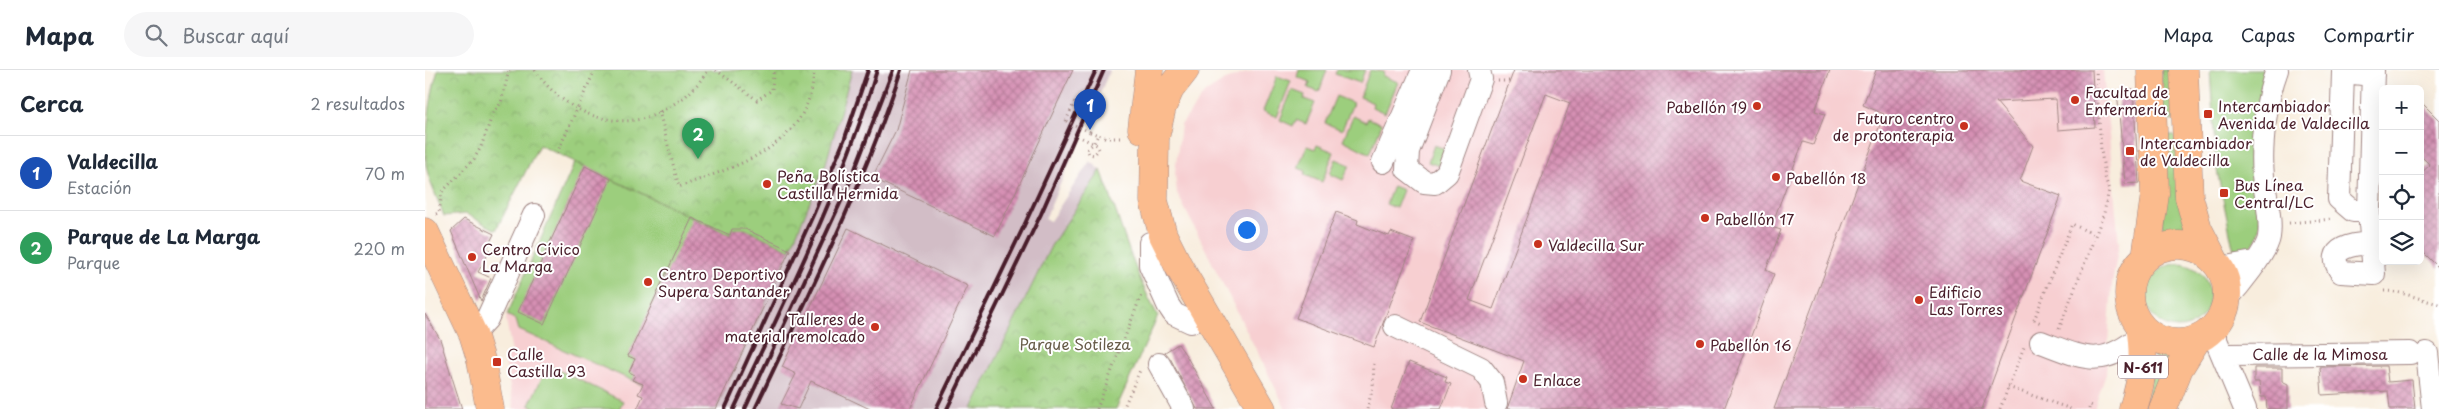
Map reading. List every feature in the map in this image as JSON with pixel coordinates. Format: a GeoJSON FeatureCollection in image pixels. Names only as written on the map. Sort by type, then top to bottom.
{"type":"FeatureCollection","features":[{"type":"Feature","properties":{"kind":"main road"},"geometry":{"type":"LineString","coordinates":[[1149,70],[1137,164],[1139,191],[1162,249],[1217,331],[1261,409]]}},
{"type":"Feature","properties":{"kind":"main road"},"geometry":{"type":"LineString","coordinates":[[1142,132],[1156,82],[1157,70]]}},
{"type":"Feature","properties":{"kind":"main road"},"geometry":{"type":"LineString","coordinates":[[1142,132],[1167,93],[1185,70]]}},
{"type":"Feature","properties":{"kind":"main road"},"geometry":{"type":"LineString","coordinates":[[1142,132],[1175,94],[1200,70]]}},
{"type":"Feature","properties":{"kind":"main road"},"geometry":{"type":"LineString","coordinates":[[2146,257],[2155,194],[2151,70]]}},
{"type":"Feature","properties":{"kind":"main road"},"geometry":{"type":"LineString","coordinates":[[2183,70],[2189,197],[2198,229],[2217,264],[2226,287],[2213,321],[2170,342],[2141,330],[2129,299],[2131,280],[2137,268],[2146,257],[2155,250],[2171,245],[2183,245],[2200,250],[2217,264]]}},
{"type":"Feature","properties":{"kind":"main road"},"geometry":{"type":"LineString","coordinates":[[432,222],[473,334],[484,374],[490,409]]}},
{"type":"Feature","properties":{"kind":"main road"},"geometry":{"type":"LineString","coordinates":[[1162,249],[1157,262],[1241,409]]}},
{"type":"Feature","properties":{"kind":"main road"},"geometry":{"type":"LineString","coordinates":[[425,268],[484,374]]}},
{"type":"Feature","properties":{"kind":"main road","name":"N-611"},"geometry":{"type":"LineString","coordinates":[[2163,409],[2179,368],[2213,321]]}},
{"type":"Feature","properties":{"kind":"main road","name":"N-611"},"geometry":{"type":"LineString","coordinates":[[2133,409],[2140,387],[2145,356],[2141,330]]}},
{"type":"Feature","properties":{"kind":"street"},"geometry":{"type":"LineString","coordinates":[[1383,162],[1423,70]]}},
{"type":"Feature","properties":{"kind":"street"},"geometry":{"type":"LineString","coordinates":[[1439,70],[1408,151],[1407,169],[1424,182],[1435,183],[1447,173],[1481,79],[1479,70]]}},
{"type":"Feature","properties":{"kind":"street"},"geometry":{"type":"LineString","coordinates":[[2245,409],[2216,340],[2213,321],[2263,250],[2269,238],[2263,153],[2267,108],[2277,70]]}},
{"type":"Feature","properties":{"kind":"street"},"geometry":{"type":"LineString","coordinates":[[2369,207],[2339,199],[2343,72],[2373,72],[2369,207],[2372,243],[2374,274],[2341,272],[2335,262],[2337,255],[2344,247],[2351,244],[2372,243]]}},
{"type":"Feature","properties":{"kind":"street"},"geometry":{"type":"LineString","coordinates":[[473,334],[487,319],[534,215]]}},
{"type":"Feature","properties":{"kind":"street"},"geometry":{"type":"LineString","coordinates":[[2217,264],[2254,262]]}},
{"type":"Feature","properties":{"kind":"street"},"geometry":{"type":"LineString","coordinates":[[1395,326],[1481,368],[1492,382],[1496,403]]}},
{"type":"Feature","properties":{"kind":"street"},"geometry":{"type":"LineString","coordinates":[[2038,333],[2075,355],[2106,358],[2127,348],[2141,330]]}},
{"type":"Feature","properties":{"kind":"street","name":"Calle de la Mimosa"},"geometry":{"type":"LineString","coordinates":[[2230,356],[2419,353],[2433,409]]}},
{"type":"Feature","properties":{"kind":"street"},"geometry":{"type":"LineString","coordinates":[[1159,364],[1184,409]]}},
{"type":"Feature","properties":{"kind":"path"},"geometry":{"type":"LineString","coordinates":[[432,222],[442,192],[475,159],[493,113],[501,103],[509,70]]}},
{"type":"Feature","properties":{"kind":"path"},"geometry":{"type":"LineString","coordinates":[[535,70],[544,84],[557,97],[575,109],[613,121],[647,118],[688,94],[709,70]]}},
{"type":"Feature","properties":{"kind":"path"},"geometry":{"type":"LineString","coordinates":[[557,153],[575,109],[595,70]]}},
{"type":"Feature","properties":{"kind":"path"},"geometry":{"type":"LineString","coordinates":[[716,70],[757,100],[771,90],[773,73],[770,70]]}},
{"type":"Feature","properties":{"kind":"path"},"geometry":{"type":"LineString","coordinates":[[659,111],[679,187],[749,160],[771,148],[794,126],[814,83],[814,70]]}},
{"type":"Feature","properties":{"kind":"path"},"geometry":{"type":"LineString","coordinates":[[2038,333],[2059,329],[2104,214],[2109,190],[2105,177],[2099,131],[2096,70]]}},
{"type":"Feature","properties":{"kind":"path"},"geometry":{"type":"LineString","coordinates":[[1075,101],[1066,121],[1107,138],[1142,132]]}},
{"type":"Feature","properties":{"kind":"path"},"geometry":{"type":"LineString","coordinates":[[1082,138],[1097,145],[1099,149],[1094,155],[1089,154],[1087,149],[1094,143],[1098,135]]}},
{"type":"Feature","properties":{"kind":"path"},"geometry":{"type":"LineString","coordinates":[[2279,224],[2346,217],[2369,207]]}},
{"type":"Feature","properties":{"kind":"path"},"geometry":{"type":"LineString","coordinates":[[2000,409],[2008,387],[2038,333],[2034,320],[2071,224],[2095,235]]}},
{"type":"Feature","properties":{"kind":"path"},"geometry":{"type":"LineString","coordinates":[[2374,274],[2375,290],[2396,291],[2419,300],[2439,304]]}},
{"type":"Feature","properties":{"kind":"path"},"geometry":{"type":"LineString","coordinates":[[1097,409],[1144,290]]}},
{"type":"Feature","properties":{"kind":"path"},"geometry":{"type":"LineString","coordinates":[[2034,320],[2038,333]]}},
{"type":"Feature","properties":{"kind":"path"},"geometry":{"type":"LineString","coordinates":[[1367,409],[1373,387],[1374,361]]}},
{"type":"Feature","properties":{"kind":"path"},"geometry":{"type":"LineString","coordinates":[[2008,387],[2071,409]]}},
{"type":"Feature","properties":{"kind":"path"},"geometry":{"type":"LineString","coordinates":[[2089,409],[2090,405],[2095,407]]}},
{"type":"Feature","properties":{"kind":"shaded area"},"geometry":{"type":"Polygon","coordinates":[[[852,70],[1110,70],[1045,219],[1050,221],[1090,161],[1101,170],[1051,246],[972,409],[716,409],[790,250],[826,163],[852,70]]]}},
{"type":"Feature","properties":{"kind":"shaded area"},"geometry":{"type":"Polygon","coordinates":[[[1254,70],[2103,70],[2119,244],[2112,285],[2106,374],[2094,409],[1286,409],[1177,193],[1175,172],[1181,125],[1204,94],[1223,81],[1254,70]]]}},
{"type":"Feature","properties":{"kind":"shaded area"},"geometry":{"type":"Polygon","coordinates":[[[507,315],[516,320],[519,330],[696,409],[514,409],[504,355],[512,353],[506,319],[507,315]]]}},
{"type":"Feature","properties":{"kind":"green space"},"geometry":{"type":"Polygon","coordinates":[[[438,70],[852,70],[826,163],[790,250],[745,229],[732,229],[730,235],[539,145],[496,230],[466,214],[444,216],[431,185],[426,165],[429,117],[438,70]]]}},
{"type":"Feature","properties":{"kind":"green space"},"geometry":{"type":"Polygon","coordinates":[[[1299,70],[1327,70],[1319,92],[1308,88],[1310,82],[1297,77],[1299,70]]]}},
{"type":"Feature","properties":{"kind":"green space"},"geometry":{"type":"Polygon","coordinates":[[[1337,70],[1365,70],[1360,83],[1335,74],[1337,70]]]}},
{"type":"Feature","properties":{"kind":"green space"},"geometry":{"type":"Polygon","coordinates":[[[1370,70],[1384,72],[1383,76],[1398,82],[1385,113],[1372,107],[1373,103],[1360,97],[1370,70]]]}},
{"type":"Feature","properties":{"kind":"green space"},"geometry":{"type":"Polygon","coordinates":[[[2161,70],[2171,70],[2174,120],[2162,121],[2161,70]]]}},
{"type":"Feature","properties":{"kind":"green space"},"geometry":{"type":"Polygon","coordinates":[[[2210,70],[2268,70],[2260,223],[2256,240],[2250,247],[2241,250],[2234,249],[2232,243],[2216,165],[2210,70]]]}},
{"type":"Feature","properties":{"kind":"green space"},"geometry":{"type":"Polygon","coordinates":[[[1277,76],[1291,81],[1277,117],[1263,111],[1277,76]]]}},
{"type":"Feature","properties":{"kind":"green space"},"geometry":{"type":"Polygon","coordinates":[[[1292,90],[1305,95],[1304,99],[1315,103],[1306,124],[1296,120],[1293,126],[1280,120],[1292,90]]]}},
{"type":"Feature","properties":{"kind":"green space"},"geometry":{"type":"Polygon","coordinates":[[[1336,96],[1353,103],[1342,130],[1325,123],[1336,96]]]}},
{"type":"Feature","properties":{"kind":"green space"},"geometry":{"type":"Polygon","coordinates":[[[1353,116],[1366,122],[1368,118],[1382,124],[1370,154],[1343,140],[1353,116]]]}},
{"type":"Feature","properties":{"kind":"green space"},"geometry":{"type":"Polygon","coordinates":[[[2163,135],[2175,135],[2189,233],[2162,236],[2163,135]]]}},
{"type":"Feature","properties":{"kind":"green space"},"geometry":{"type":"Polygon","coordinates":[[[1317,145],[1334,152],[1322,182],[1305,175],[1306,171],[1298,168],[1307,146],[1315,149],[1317,145]]]}},
{"type":"Feature","properties":{"kind":"green space"},"geometry":{"type":"Polygon","coordinates":[[[1434,145],[1445,149],[1439,166],[1428,162],[1434,145]]]}},
{"type":"Feature","properties":{"kind":"green space"},"geometry":{"type":"Polygon","coordinates":[[[1336,159],[1350,165],[1343,180],[1330,174],[1336,159]]]}},
{"type":"Feature","properties":{"kind":"green space","name":"Centro Deportivo Supera Santander"},"geometry":{"type":"Polygon","coordinates":[[[575,162],[729,235],[732,229],[745,229],[790,250],[716,409],[696,409],[519,330],[516,320],[507,315],[575,162]]]}},
{"type":"Feature","properties":{"kind":"green space","name":"Parque Sotileza"},"geometry":{"type":"Polygon","coordinates":[[[1101,170],[1141,281],[1158,316],[1116,409],[972,409],[1051,246],[1101,170]]]}},
{"type":"Feature","properties":{"kind":"green space"},"geometry":{"type":"Polygon","coordinates":[[[1393,186],[1403,190],[1396,208],[1386,204],[1393,186]]]}},
{"type":"Feature","properties":{"kind":"green space"},"geometry":{"type":"Polygon","coordinates":[[[2178,264],[2196,270],[2204,278],[2210,296],[2204,314],[2196,322],[2178,328],[2160,322],[2152,314],[2146,296],[2152,278],[2160,270],[2178,264]]]}},
{"type":"Feature","properties":{"kind":"green space"},"geometry":{"type":"Polygon","coordinates":[[[2155,351],[2174,358],[2152,409],[2146,409],[2155,351]]]}},
{"type":"Feature","properties":{"kind":"green space"},"geometry":{"type":"Polygon","coordinates":[[[548,365],[623,401],[619,409],[537,409],[529,405],[548,365]]]}},
{"type":"Feature","properties":{"kind":"building"},"geometry":{"type":"Polygon","coordinates":[[[912,70],[1073,70],[995,236],[872,178],[896,130],[912,70]]]}},
{"type":"Feature","properties":{"kind":"building"},"geometry":{"type":"Polygon","coordinates":[[[1514,70],[1830,70],[1815,111],[1825,114],[1813,145],[1803,142],[1771,227],[1781,230],[1766,270],[1774,274],[1724,409],[1507,409],[1524,361],[1420,322],[1514,70]],[[1546,94],[1469,300],[1493,309],[1570,103],[1546,94]]]}},
{"type":"Feature","properties":{"kind":"building","name":"Edificio Las Torres"},"geometry":{"type":"Polygon","coordinates":[[[1876,70],[2092,70],[2095,127],[2058,130],[2056,99],[1996,102],[2033,146],[2020,181],[2061,196],[1982,409],[1774,409],[1884,114],[1863,105],[1876,70]]]}},
{"type":"Feature","properties":{"kind":"building"},"geometry":{"type":"Polygon","coordinates":[[[2133,89],[2139,183],[2125,184],[2117,90],[2133,89]]]}},
{"type":"Feature","properties":{"kind":"building"},"geometry":{"type":"Polygon","coordinates":[[[2424,105],[2439,120],[2439,268],[2424,253],[2424,170],[2430,165],[2424,159],[2424,105]]]}},
{"type":"Feature","properties":{"kind":"building"},"geometry":{"type":"Polygon","coordinates":[[[585,166],[611,179],[544,324],[518,312],[585,166]]]}},
{"type":"Feature","properties":{"kind":"building"},"geometry":{"type":"Polygon","coordinates":[[[1336,212],[1358,220],[1357,224],[1372,230],[1389,236],[1391,232],[1414,241],[1374,347],[1296,318],[1336,212]]]}},
{"type":"Feature","properties":{"kind":"building"},"geometry":{"type":"Polygon","coordinates":[[[692,218],[730,235],[732,229],[745,229],[790,250],[716,409],[637,409],[643,396],[638,394],[643,384],[632,380],[635,375],[629,372],[635,359],[628,356],[692,218]]]}},
{"type":"Feature","properties":{"kind":"building","name":"Centro Cívico La Marga"},"geometry":{"type":"Polygon","coordinates":[[[464,219],[494,234],[487,248],[490,250],[478,272],[491,278],[481,301],[451,231],[464,219]]]}},
{"type":"Feature","properties":{"kind":"building","name":"Talleres de material remolcado"},"geometry":{"type":"Polygon","coordinates":[[[848,228],[968,286],[910,409],[870,409],[811,381],[798,409],[781,404],[796,374],[782,367],[848,228]]]}},
{"type":"Feature","properties":{"kind":"building"},"geometry":{"type":"Polygon","coordinates":[[[425,314],[440,339],[462,409],[425,409],[425,314]]]}},
{"type":"Feature","properties":{"kind":"building"},"geometry":{"type":"Polygon","coordinates":[[[1178,344],[1216,409],[1197,409],[1165,352],[1178,344]]]}},
{"type":"Feature","properties":{"kind":"building"},"geometry":{"type":"Polygon","coordinates":[[[1409,362],[1447,377],[1445,382],[1451,384],[1441,409],[1391,409],[1409,362]]]}},
{"type":"Feature","properties":{"kind":"building"},"geometry":{"type":"Polygon","coordinates":[[[2386,366],[2388,382],[2412,380],[2415,409],[2390,409],[2388,391],[2322,395],[2320,367],[2386,366]]]}},
{"type":"Feature","properties":{"kind":"building"},"geometry":{"type":"Polygon","coordinates":[[[2254,368],[2282,368],[2282,381],[2288,384],[2288,409],[2267,409],[2266,397],[2261,397],[2259,382],[2254,382],[2254,368]]]}},
{"type":"Feature","properties":{"kind":"railway"},"geometry":{"type":"LineString","coordinates":[[725,409],[814,213],[845,138],[868,70]]}},
{"type":"Feature","properties":{"kind":"railway"},"geometry":{"type":"LineString","coordinates":[[734,409],[830,200],[863,114],[877,70]]}},
{"type":"Feature","properties":{"kind":"railway"},"geometry":{"type":"LineString","coordinates":[[745,409],[850,182],[893,70]]}},
{"type":"Feature","properties":{"kind":"railway"},"geometry":{"type":"LineString","coordinates":[[755,409],[852,199],[886,114],[901,70]]}},
{"type":"Feature","properties":{"kind":"railway"},"geometry":{"type":"LineString","coordinates":[[936,409],[1096,70]]}},
{"type":"Feature","properties":{"kind":"railway"},"geometry":{"type":"LineString","coordinates":[[947,409],[1041,214],[1104,70]]}},
{"type":"Feature","properties":{"kind":"place","name":"Facultad de Enfermería"},"geometry":{"type":"Point","coordinates":[2075,100]}},
{"type":"Feature","properties":{"kind":"place","name":"Pabellón 19"},"geometry":{"type":"Point","coordinates":[1757,106]}},
{"type":"Feature","properties":{"kind":"place","name":"Intercambiador Avenida de Valdecilla"},"geometry":{"type":"Point","coordinates":[2208,114]}},
{"type":"Feature","properties":{"kind":"place","name":"Futuro centro de protonterapia"},"geometry":{"type":"Point","coordinates":[1964,126]}},
{"type":"Feature","properties":{"kind":"place","name":"Valdecilla"},"geometry":{"type":"Point","coordinates":[1090,130]}},
{"type":"Feature","properties":{"kind":"place","name":"Intercambiador de Valdecilla"},"geometry":{"type":"Point","coordinates":[2130,151]}},
{"type":"Feature","properties":{"kind":"place","name":"Parque de La Marga"},"geometry":{"type":"Point","coordinates":[698,159]}},
{"type":"Feature","properties":{"kind":"place","name":"Pabellón 18"},"geometry":{"type":"Point","coordinates":[1776,177]}},
{"type":"Feature","properties":{"kind":"place","name":"Peña Bolística Castilla Hermida"},"geometry":{"type":"Point","coordinates":[767,184]}},
{"type":"Feature","properties":{"kind":"place","name":"Bus Línea Central/LC"},"geometry":{"type":"Point","coordinates":[2224,193]}},
{"type":"Feature","properties":{"kind":"place","name":"Pabellón 17"},"geometry":{"type":"Point","coordinates":[1705,218]}},
{"type":"Feature","properties":{"kind":"place","name":"Valdecilla Sur"},"geometry":{"type":"Point","coordinates":[1538,244]}},
{"type":"Feature","properties":{"kind":"place","name":"Centro Cívico La Marga"},"geometry":{"type":"Point","coordinates":[472,257]}},
{"type":"Feature","properties":{"kind":"place","name":"Centro Deportivo Supera Santander"},"geometry":{"type":"Point","coordinates":[648,282]}},
{"type":"Feature","properties":{"kind":"place","name":"Edificio Las Torres"},"geometry":{"type":"Point","coordinates":[1919,300]}},
{"type":"Feature","properties":{"kind":"place","name":"Talleres de material remolcado"},"geometry":{"type":"Point","coordinates":[875,327]}},
{"type":"Feature","properties":{"kind":"place","name":"Pabellón 16"},"geometry":{"type":"Point","coordinates":[1700,344]}},
{"type":"Feature","properties":{"kind":"place","name":"Calle Castilla 93"},"geometry":{"type":"Point","coordinates":[497,362]}},
{"type":"Feature","properties":{"kind":"place","name":"Enlace"},"geometry":{"type":"Point","coordinates":[1523,379]}}]}
